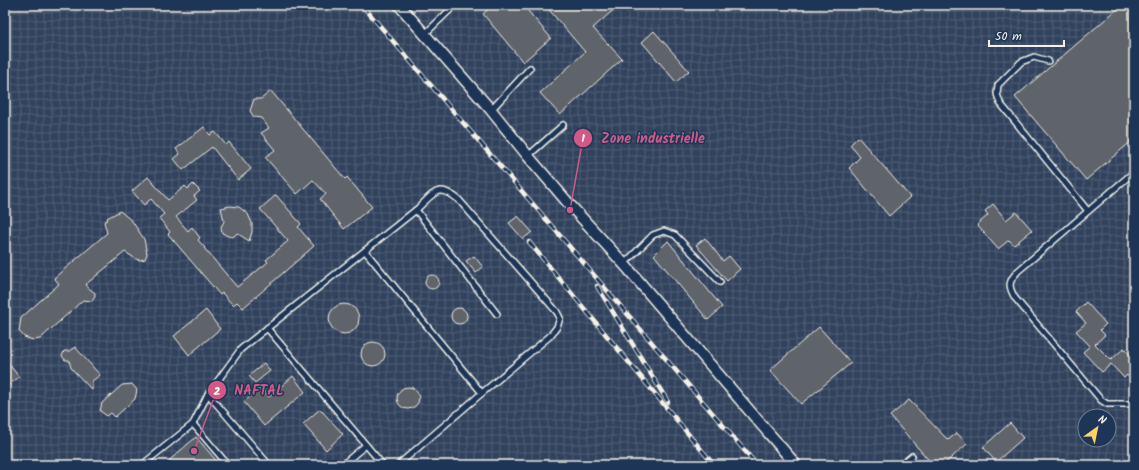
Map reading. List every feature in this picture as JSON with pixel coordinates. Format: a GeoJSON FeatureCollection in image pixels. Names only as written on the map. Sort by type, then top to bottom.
{"type":"FeatureCollection","features":[{"type":"Feature","properties":{"kind":"street"},"geometry":{"type":"LineString","coordinates":[[399,5],[796,465]]}},
{"type":"Feature","properties":{"kind":"lane"},"geometry":{"type":"LineString","coordinates":[[424,35],[455,5]]}},
{"type":"Feature","properties":{"kind":"lane"},"geometry":{"type":"LineString","coordinates":[[1048,61],[1034,57],[1021,62],[998,85],[997,94],[1000,103],[1088,211]]}},
{"type":"Feature","properties":{"kind":"lane"},"geometry":{"type":"LineString","coordinates":[[491,110],[530,68]]}},
{"type":"Feature","properties":{"kind":"lane"},"geometry":{"type":"LineString","coordinates":[[528,156],[563,125]]}},
{"type":"Feature","properties":{"kind":"lane"},"geometry":{"type":"LineString","coordinates":[[1134,172],[1018,271],[1010,280],[1010,290],[1015,298],[1102,400],[1107,404],[1134,404]]}},
{"type":"Feature","properties":{"kind":"lane"},"geometry":{"type":"LineString","coordinates":[[142,465],[193,424],[208,394],[241,349],[416,210],[436,192],[443,190],[450,192],[464,206],[557,312],[560,318],[557,327],[550,336],[398,465]]}},
{"type":"Feature","properties":{"kind":"lane"},"geometry":{"type":"LineString","coordinates":[[416,210],[497,314]]}},
{"type":"Feature","properties":{"kind":"lane"},"geometry":{"type":"LineString","coordinates":[[624,264],[653,235],[664,231],[675,235],[720,282]]}},
{"type":"Feature","properties":{"kind":"lane"},"geometry":{"type":"LineString","coordinates":[[365,251],[482,393]]}},
{"type":"Feature","properties":{"kind":"lane"},"geometry":{"type":"LineString","coordinates":[[267,328],[383,465]]}},
{"type":"Feature","properties":{"kind":"lane"},"geometry":{"type":"LineString","coordinates":[[208,394],[269,465]]}},
{"type":"Feature","properties":{"kind":"lane"},"geometry":{"type":"LineString","coordinates":[[193,424],[228,465]]}},
{"type":"Feature","properties":{"kind":"lane"},"geometry":{"type":"LineString","coordinates":[[342,465],[366,445]]}},
{"type":"Feature","properties":{"kind":"lane"},"geometry":{"type":"LineString","coordinates":[[901,465],[912,456]]}},
{"type":"Feature","properties":{"kind":"shaded area"},"geometry":{"type":"Polygon","coordinates":[[[5,5],[1134,5],[1134,465],[5,465],[5,5]]]}},
{"type":"Feature","properties":{"kind":"building"},"geometry":{"type":"Polygon","coordinates":[[[493,5],[523,5],[551,38],[523,62],[483,14],[493,5]]]}},
{"type":"Feature","properties":{"kind":"building"},"geometry":{"type":"Polygon","coordinates":[[[545,5],[619,5],[593,28],[622,59],[560,115],[540,93],[585,52],[545,5]]]}},
{"type":"Feature","properties":{"kind":"building"},"geometry":{"type":"Polygon","coordinates":[[[1122,5],[1134,5],[1134,139],[1086,180],[1015,97],[1122,5]]]}},
{"type":"Feature","properties":{"kind":"building"},"geometry":{"type":"Polygon","coordinates":[[[654,31],[689,71],[676,82],[642,42],[654,31]]]}},
{"type":"Feature","properties":{"kind":"building"},"geometry":{"type":"Polygon","coordinates":[[[271,91],[345,179],[347,177],[372,207],[344,229],[320,199],[326,194],[313,180],[297,194],[265,157],[275,150],[261,133],[269,128],[261,118],[254,117],[250,111],[254,99],[261,99],[271,91]]]}},
{"type":"Feature","properties":{"kind":"building"},"geometry":{"type":"Polygon","coordinates":[[[204,127],[210,135],[215,132],[226,145],[229,142],[251,169],[238,180],[212,147],[183,170],[174,159],[180,154],[176,149],[204,127]]]}},
{"type":"Feature","properties":{"kind":"building"},"geometry":{"type":"Polygon","coordinates":[[[858,137],[910,197],[889,216],[849,168],[860,157],[850,145],[858,137]]]}},
{"type":"Feature","properties":{"kind":"building"},"geometry":{"type":"Polygon","coordinates":[[[148,177],[168,200],[185,186],[188,189],[193,184],[200,191],[194,196],[197,200],[176,217],[188,231],[192,227],[200,238],[198,240],[204,248],[237,287],[268,262],[266,260],[288,241],[260,209],[276,195],[301,224],[298,227],[314,246],[243,308],[237,302],[233,305],[222,293],[220,295],[168,234],[170,232],[159,218],[164,214],[151,199],[144,205],[132,191],[148,177]]]}},
{"type":"Feature","properties":{"kind":"building"},"geometry":{"type":"Polygon","coordinates":[[[993,204],[1006,220],[1016,212],[1032,230],[1014,245],[1009,240],[998,249],[977,225],[988,215],[985,211],[993,204]]]}},
{"type":"Feature","properties":{"kind":"building"},"geometry":{"type":"Polygon","coordinates":[[[230,206],[239,207],[248,214],[252,223],[252,232],[249,241],[237,233],[233,237],[222,233],[221,227],[224,221],[221,208],[230,206]]]}},
{"type":"Feature","properties":{"kind":"building"},"geometry":{"type":"Polygon","coordinates":[[[120,211],[132,221],[144,239],[147,254],[145,259],[136,259],[125,252],[85,285],[95,293],[95,297],[92,301],[83,300],[40,339],[33,340],[24,337],[19,331],[21,318],[59,284],[54,278],[107,233],[104,222],[108,219],[107,218],[120,211]]]}},
{"type":"Feature","properties":{"kind":"building"},"geometry":{"type":"Polygon","coordinates":[[[518,216],[532,232],[523,239],[509,223],[518,216]]]}},
{"type":"Feature","properties":{"kind":"building"},"geometry":{"type":"Polygon","coordinates":[[[705,238],[723,261],[729,256],[740,269],[727,281],[696,245],[705,238]]]}},
{"type":"Feature","properties":{"kind":"building"},"geometry":{"type":"Polygon","coordinates":[[[668,241],[722,307],[708,320],[654,255],[668,241]]]}},
{"type":"Feature","properties":{"kind":"building"},"geometry":{"type":"Polygon","coordinates":[[[474,256],[483,267],[476,273],[466,261],[474,256]]]}},
{"type":"Feature","properties":{"kind":"building"},"geometry":{"type":"Polygon","coordinates":[[[429,275],[435,275],[439,279],[439,285],[435,289],[429,289],[425,285],[425,279],[429,275]]]}},
{"type":"Feature","properties":{"kind":"building"},"geometry":{"type":"Polygon","coordinates":[[[1086,302],[1106,324],[1100,330],[1105,335],[1095,344],[1111,360],[1124,348],[1134,359],[1134,384],[1127,375],[1124,378],[1111,364],[1102,372],[1083,352],[1090,346],[1076,331],[1086,323],[1076,312],[1086,302]]]}},
{"type":"Feature","properties":{"kind":"building"},"geometry":{"type":"Polygon","coordinates":[[[344,304],[354,309],[359,319],[354,329],[344,334],[334,329],[329,319],[334,309],[344,304]]]}},
{"type":"Feature","properties":{"kind":"building"},"geometry":{"type":"Polygon","coordinates":[[[459,308],[466,313],[467,316],[462,323],[459,324],[452,319],[451,316],[456,309],[459,308]]]}},
{"type":"Feature","properties":{"kind":"building"},"geometry":{"type":"Polygon","coordinates":[[[206,310],[220,329],[189,355],[174,336],[206,310]]]}},
{"type":"Feature","properties":{"kind":"building"},"geometry":{"type":"Polygon","coordinates":[[[819,327],[851,363],[801,404],[770,370],[819,327]]]}},
{"type":"Feature","properties":{"kind":"building"},"geometry":{"type":"Polygon","coordinates":[[[373,342],[381,346],[385,354],[381,362],[373,366],[365,362],[361,354],[365,346],[373,342]]]}},
{"type":"Feature","properties":{"kind":"building"},"geometry":{"type":"Polygon","coordinates":[[[75,347],[100,375],[92,381],[92,390],[71,368],[69,360],[65,360],[62,356],[64,351],[69,351],[75,347]]]}},
{"type":"Feature","properties":{"kind":"building"},"geometry":{"type":"Polygon","coordinates":[[[5,359],[19,377],[5,388],[5,359]]]}},
{"type":"Feature","properties":{"kind":"building"},"geometry":{"type":"Polygon","coordinates":[[[264,363],[270,371],[255,383],[249,376],[264,363]]]}},
{"type":"Feature","properties":{"kind":"building"},"geometry":{"type":"Polygon","coordinates":[[[293,376],[305,392],[264,426],[244,402],[261,387],[269,397],[293,376]]]}},
{"type":"Feature","properties":{"kind":"building"},"geometry":{"type":"Polygon","coordinates":[[[132,384],[137,390],[135,399],[115,417],[111,413],[107,416],[100,411],[102,403],[122,385],[132,384]]]}},
{"type":"Feature","properties":{"kind":"building"},"geometry":{"type":"Polygon","coordinates":[[[408,387],[416,390],[419,398],[416,406],[408,409],[400,406],[397,398],[400,390],[408,387]]]}},
{"type":"Feature","properties":{"kind":"building"},"geometry":{"type":"Polygon","coordinates":[[[909,400],[948,440],[957,433],[967,444],[943,465],[933,465],[890,416],[909,400]]]}},
{"type":"Feature","properties":{"kind":"building"},"geometry":{"type":"Polygon","coordinates":[[[320,409],[343,434],[326,450],[303,424],[320,409]]]}},
{"type":"Feature","properties":{"kind":"building"},"geometry":{"type":"Polygon","coordinates":[[[1010,423],[1023,438],[996,462],[983,447],[1010,423]]]}},
{"type":"Feature","properties":{"kind":"building"},"geometry":{"type":"Polygon","coordinates":[[[196,437],[220,465],[164,465],[196,437]]]}},
{"type":"Feature","properties":{"kind":"railway"},"geometry":{"type":"LineString","coordinates":[[362,5],[757,465]]}},
{"type":"Feature","properties":{"kind":"railway"},"geometry":{"type":"LineString","coordinates":[[529,242],[714,465]]}},
{"type":"Feature","properties":{"kind":"railway"},"geometry":{"type":"LineString","coordinates":[[597,286],[668,402]]}},
{"type":"Feature","properties":{"kind":"place","name":"Zone industrielle"},"geometry":{"type":"Point","coordinates":[570,210]}},
{"type":"Feature","properties":{"kind":"place","name":"NAFTAL"},"geometry":{"type":"Point","coordinates":[194,451]}}]}
